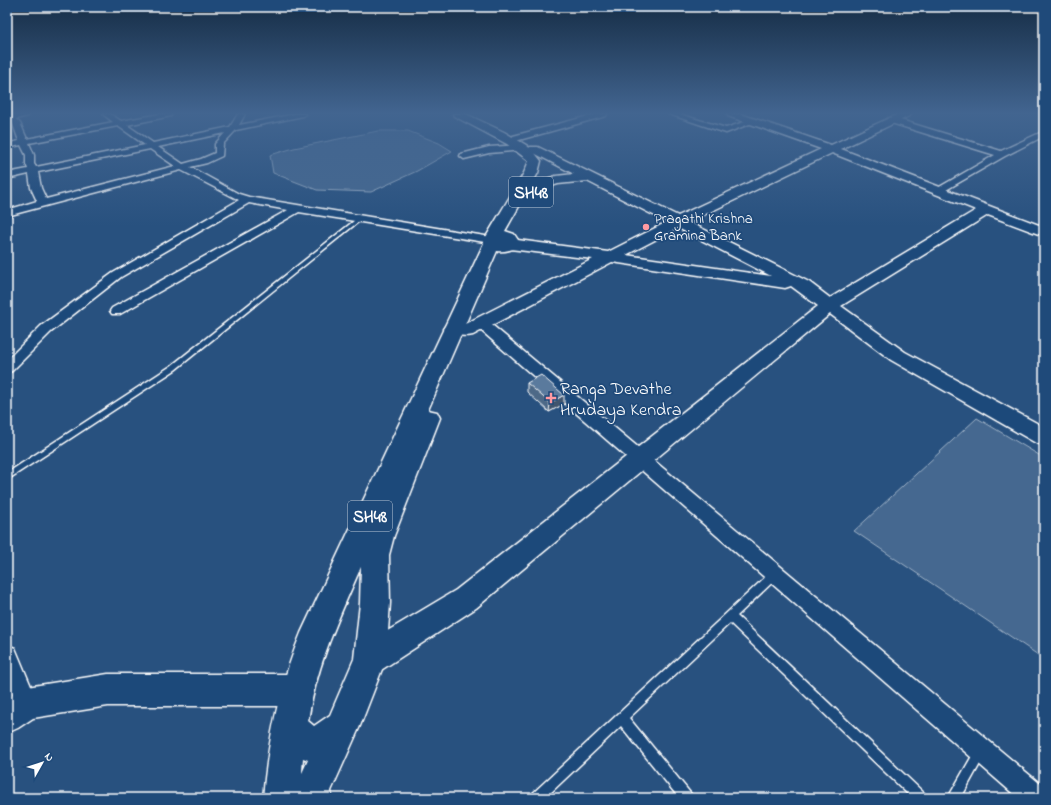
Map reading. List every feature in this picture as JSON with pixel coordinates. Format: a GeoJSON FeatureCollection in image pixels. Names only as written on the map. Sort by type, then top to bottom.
{"type":"FeatureCollection","features":[{"type":"Feature","properties":{"kind":"main road","name":"SH48"},"geometry":{"type":"LineString","coordinates":[[313,798],[313,790],[370,659],[375,592],[374,555],[380,536],[467,327],[500,241],[534,166],[535,161],[529,152]]}},
{"type":"Feature","properties":{"kind":"main road","name":"SH48"},"geometry":{"type":"LineString","coordinates":[[500,241],[533,188],[544,164],[544,159],[533,152]]}},
{"type":"Feature","properties":{"kind":"main road","name":"SH48"},"geometry":{"type":"LineString","coordinates":[[282,798],[290,727],[297,690],[312,644],[362,534],[467,327]]}},
{"type":"Feature","properties":{"kind":"main road"},"geometry":{"type":"LineString","coordinates":[[336,589],[356,580],[363,580],[368,583],[375,592]]}},
{"type":"Feature","properties":{"kind":"main road","name":"SH48"},"geometry":{"type":"LineString","coordinates":[[290,727],[301,739],[309,743],[324,741],[342,726]]}},
{"type":"Feature","properties":{"kind":"street"},"geometry":{"type":"LineString","coordinates":[[30,152],[32,158],[30,164],[34,171],[37,193],[43,203]]}},
{"type":"Feature","properties":{"kind":"street"},"geometry":{"type":"LineString","coordinates":[[7,176],[126,152]]}},
{"type":"Feature","properties":{"kind":"street"},"geometry":{"type":"LineString","coordinates":[[160,152],[182,167],[236,196],[247,200],[500,241],[610,256],[803,286]]}},
{"type":"Feature","properties":{"kind":"street"},"geometry":{"type":"LineString","coordinates":[[7,213],[204,161],[219,154],[219,152]]}},
{"type":"Feature","properties":{"kind":"street"},"geometry":{"type":"LineString","coordinates":[[464,156],[482,152]]}},
{"type":"Feature","properties":{"kind":"street"},"geometry":{"type":"LineString","coordinates":[[535,152],[803,286],[898,356],[1044,437]]}},
{"type":"Feature","properties":{"kind":"street"},"geometry":{"type":"LineString","coordinates":[[826,152],[678,222],[467,327],[639,459],[1037,798]]}},
{"type":"Feature","properties":{"kind":"street"},"geometry":{"type":"LineString","coordinates":[[838,152],[1044,232]]}},
{"type":"Feature","properties":{"kind":"street"},"geometry":{"type":"LineString","coordinates":[[996,152],[1002,154]]}},
{"type":"Feature","properties":{"kind":"street"},"geometry":{"type":"LineString","coordinates":[[939,191],[1007,152]]}},
{"type":"Feature","properties":{"kind":"street"},"geometry":{"type":"LineString","coordinates":[[533,188],[556,180],[586,177]]}},
{"type":"Feature","properties":{"kind":"street"},"geometry":{"type":"LineString","coordinates":[[7,368],[46,329],[117,275],[247,200]]}},
{"type":"Feature","properties":{"kind":"street"},"geometry":{"type":"LineString","coordinates":[[116,311],[298,208]]}},
{"type":"Feature","properties":{"kind":"street"},"geometry":{"type":"LineString","coordinates":[[370,659],[466,599],[829,306],[986,210]]}},
{"type":"Feature","properties":{"kind":"street"},"geometry":{"type":"LineString","coordinates":[[7,656],[17,710],[108,690],[297,690]]}},
{"type":"Feature","properties":{"kind":"lane"},"geometry":{"type":"LineString","coordinates":[[7,477],[173,368],[361,218]]}},
{"type":"Feature","properties":{"kind":"lane"},"geometry":{"type":"LineString","coordinates":[[536,798],[775,575]]}},
{"type":"Feature","properties":{"kind":"lane"},"geometry":{"type":"LineString","coordinates":[[731,617],[921,798]]}},
{"type":"Feature","properties":{"kind":"lane"},"geometry":{"type":"LineString","coordinates":[[622,718],[687,798]]}},
{"type":"Feature","properties":{"kind":"lane"},"geometry":{"type":"LineString","coordinates":[[954,798],[981,751]]}},
{"type":"Feature","properties":{"kind":"shaded area"},"geometry":{"type":"Polygon","coordinates":[[[282,152],[451,152],[417,171],[371,192],[317,190],[273,173],[270,155],[282,152]]]}},
{"type":"Feature","properties":{"kind":"shaded area"},"geometry":{"type":"Polygon","coordinates":[[[977,418],[1044,458],[1044,659],[854,531],[977,418]]]}},
{"type":"Feature","properties":{"kind":"building"},"geometry":{"type":"Polygon","coordinates":[[[541,375],[564,395],[550,403],[527,383],[541,375]]]}},
{"type":"Feature","properties":{"kind":"place","name":"Pragathi Krishna Gramina Bank"},"geometry":{"type":"Point","coordinates":[646,227]}},
{"type":"Feature","properties":{"kind":"place","name":"Ranga Devathe Hrudaya Kendra"},"geometry":{"type":"Point","coordinates":[551,398]}}]}
